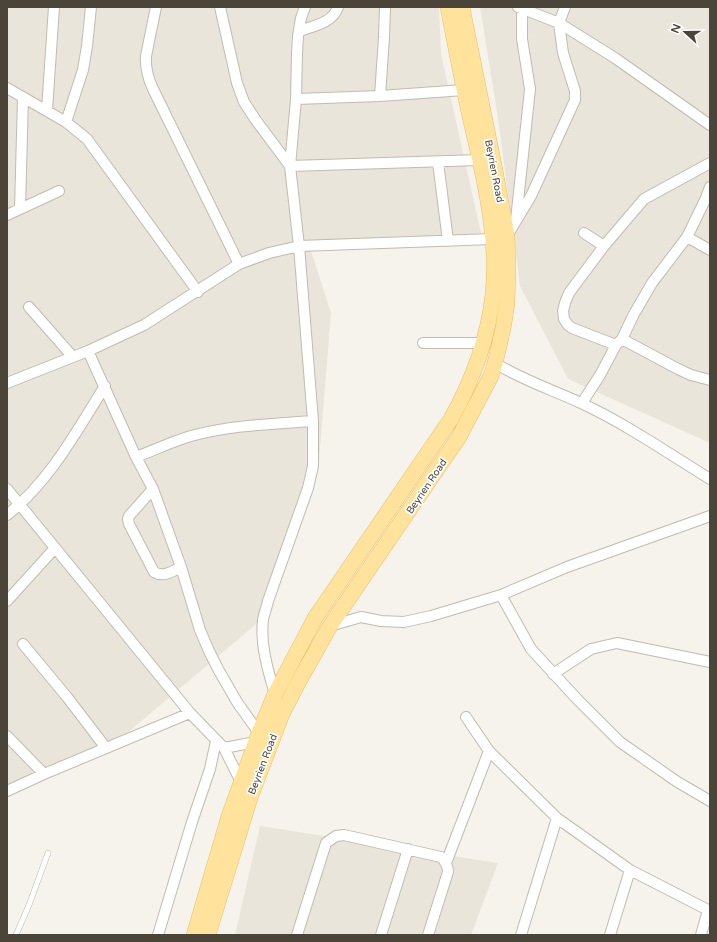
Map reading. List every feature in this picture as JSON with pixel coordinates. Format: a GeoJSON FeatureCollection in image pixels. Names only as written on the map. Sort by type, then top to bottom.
{"type":"FeatureCollection","features":[{"type":"Feature","properties":{"kind":"main road","name":"Beyrien Road"},"geometry":{"type":"LineString","coordinates":[[208,935],[250,798],[268,748],[295,688],[330,626],[459,437],[493,370],[503,329],[507,304],[508,271],[464,90],[448,7]]}},
{"type":"Feature","properties":{"kind":"main road","name":"Beyrien Road"},"geometry":{"type":"LineString","coordinates":[[194,935],[229,816],[257,737],[275,694],[315,618],[451,419],[474,374],[484,343],[490,312],[500,238],[495,170],[462,7]]}},
{"type":"Feature","properties":{"kind":"street"},"geometry":{"type":"LineString","coordinates":[[47,110],[54,7]]}},
{"type":"Feature","properties":{"kind":"street"},"geometry":{"type":"LineString","coordinates":[[66,122],[83,70],[91,7]]}},
{"type":"Feature","properties":{"kind":"street"},"geometry":{"type":"LineString","coordinates":[[156,7],[146,56],[146,70],[149,79],[240,264]]}},
{"type":"Feature","properties":{"kind":"street"},"geometry":{"type":"LineString","coordinates":[[220,7],[237,83],[244,102],[290,166]]}},
{"type":"Feature","properties":{"kind":"street"},"geometry":{"type":"LineString","coordinates":[[275,694],[266,658],[263,634],[264,619],[268,601],[312,476],[313,421],[299,246],[290,166],[296,99],[299,31],[301,18],[306,7]]}},
{"type":"Feature","properties":{"kind":"street"},"geometry":{"type":"LineString","coordinates":[[299,31],[328,20],[335,14],[338,7]]}},
{"type":"Feature","properties":{"kind":"street"},"geometry":{"type":"LineString","coordinates":[[380,96],[385,7]]}},
{"type":"Feature","properties":{"kind":"street"},"geometry":{"type":"LineString","coordinates":[[7,383],[88,351],[144,325],[240,264],[269,253],[299,246],[500,238],[516,222],[531,196],[575,100],[575,91],[563,53],[559,23],[565,7]]}},
{"type":"Feature","properties":{"kind":"street"},"geometry":{"type":"LineString","coordinates":[[516,222],[530,90],[523,44],[520,8],[559,23],[615,58],[710,125]]}},
{"type":"Feature","properties":{"kind":"street"},"geometry":{"type":"LineString","coordinates":[[7,88],[66,122],[87,139],[198,292]]}},
{"type":"Feature","properties":{"kind":"street"},"geometry":{"type":"LineString","coordinates":[[296,99],[380,96],[464,90]]}},
{"type":"Feature","properties":{"kind":"street"},"geometry":{"type":"LineString","coordinates":[[20,209],[23,97]]}},
{"type":"Feature","properties":{"kind":"street"},"geometry":{"type":"LineString","coordinates":[[290,166],[480,160]]}},
{"type":"Feature","properties":{"kind":"street"},"geometry":{"type":"LineString","coordinates":[[438,162],[448,241]]}},
{"type":"Feature","properties":{"kind":"street"},"geometry":{"type":"LineString","coordinates":[[710,163],[644,199],[604,246],[569,293],[563,311],[564,319],[572,328],[619,342],[691,375],[710,380]]}},
{"type":"Feature","properties":{"kind":"street"},"geometry":{"type":"LineString","coordinates":[[582,403],[600,375],[652,283],[687,236],[710,187]]}},
{"type":"Feature","properties":{"kind":"street"},"geometry":{"type":"LineString","coordinates":[[7,215],[59,191]]}},
{"type":"Feature","properties":{"kind":"street"},"geometry":{"type":"LineString","coordinates":[[584,233],[604,246]]}},
{"type":"Feature","properties":{"kind":"street"},"geometry":{"type":"LineString","coordinates":[[687,236],[710,250]]}},
{"type":"Feature","properties":{"kind":"street"},"geometry":{"type":"LineString","coordinates":[[29,307],[73,357]]}},
{"type":"Feature","properties":{"kind":"street"},"geometry":{"type":"LineString","coordinates":[[423,344],[484,343]]}},
{"type":"Feature","properties":{"kind":"street"},"geometry":{"type":"LineString","coordinates":[[88,351],[136,457],[153,489],[181,567],[200,630],[209,651],[257,737],[244,745],[224,748]]}},
{"type":"Feature","properties":{"kind":"street"},"geometry":{"type":"LineString","coordinates":[[493,370],[510,372],[582,403],[631,430],[710,479]]}},
{"type":"Feature","properties":{"kind":"street"},"geometry":{"type":"LineString","coordinates":[[7,515],[20,505],[46,476],[105,386]]}},
{"type":"Feature","properties":{"kind":"street"},"geometry":{"type":"LineString","coordinates":[[136,457],[177,441],[205,433],[240,427],[313,421]]}},
{"type":"Feature","properties":{"kind":"street"},"geometry":{"type":"LineString","coordinates":[[7,489],[190,713],[224,748],[242,782]]}},
{"type":"Feature","properties":{"kind":"street"},"geometry":{"type":"LineString","coordinates":[[153,489],[129,516],[128,524],[154,572],[160,575],[181,567]]}},
{"type":"Feature","properties":{"kind":"street"},"geometry":{"type":"LineString","coordinates":[[330,626],[362,617],[381,621],[404,622],[431,616],[501,595],[567,567],[710,516]]}},
{"type":"Feature","properties":{"kind":"street"},"geometry":{"type":"LineString","coordinates":[[7,600],[55,548]]}},
{"type":"Feature","properties":{"kind":"street"},"geometry":{"type":"LineString","coordinates":[[501,595],[531,649],[620,742],[676,781],[709,797]]}},
{"type":"Feature","properties":{"kind":"street"},"geometry":{"type":"LineString","coordinates":[[554,674],[591,649],[617,643],[710,662]]}},
{"type":"Feature","properties":{"kind":"street"},"geometry":{"type":"LineString","coordinates":[[23,644],[68,697],[106,748]]}},
{"type":"Feature","properties":{"kind":"street"},"geometry":{"type":"LineString","coordinates":[[7,791],[190,713]]}},
{"type":"Feature","properties":{"kind":"street"},"geometry":{"type":"LineString","coordinates":[[466,718],[489,751],[557,818],[630,870],[709,910],[701,935]]}},
{"type":"Feature","properties":{"kind":"street"},"geometry":{"type":"LineString","coordinates":[[7,736],[44,774]]}},
{"type":"Feature","properties":{"kind":"street"},"geometry":{"type":"LineString","coordinates":[[158,935],[210,769],[216,740]]}},
{"type":"Feature","properties":{"kind":"street"},"geometry":{"type":"LineString","coordinates":[[446,863],[489,751]]}},
{"type":"Feature","properties":{"kind":"street"},"geometry":{"type":"LineString","coordinates":[[521,935],[557,818]]}},
{"type":"Feature","properties":{"kind":"street"},"geometry":{"type":"LineString","coordinates":[[298,935],[326,842],[336,836],[344,835],[442,857],[446,863],[448,872],[428,935]]}},
{"type":"Feature","properties":{"kind":"street"},"geometry":{"type":"LineString","coordinates":[[381,935],[408,849]]}},
{"type":"Feature","properties":{"kind":"street"},"geometry":{"type":"LineString","coordinates":[[610,935],[630,870]]}},
{"type":"Feature","properties":{"kind":"lane"},"geometry":{"type":"LineString","coordinates":[[16,935],[29,905],[48,853]]}},
{"type":"Feature","properties":{"kind":"shaded area"},"geometry":{"type":"Polygon","coordinates":[[[7,7],[439,7],[441,54],[481,233],[311,251],[331,313],[319,461],[260,621],[126,734],[7,788],[7,7]]]}},
{"type":"Feature","properties":{"kind":"shaded area"},"geometry":{"type":"Polygon","coordinates":[[[480,7],[710,7],[710,443],[568,379],[520,286],[498,118],[480,7]]]}},
{"type":"Feature","properties":{"kind":"shaded area"},"geometry":{"type":"Polygon","coordinates":[[[260,826],[498,863],[471,935],[235,935],[260,826]]]}}]}
